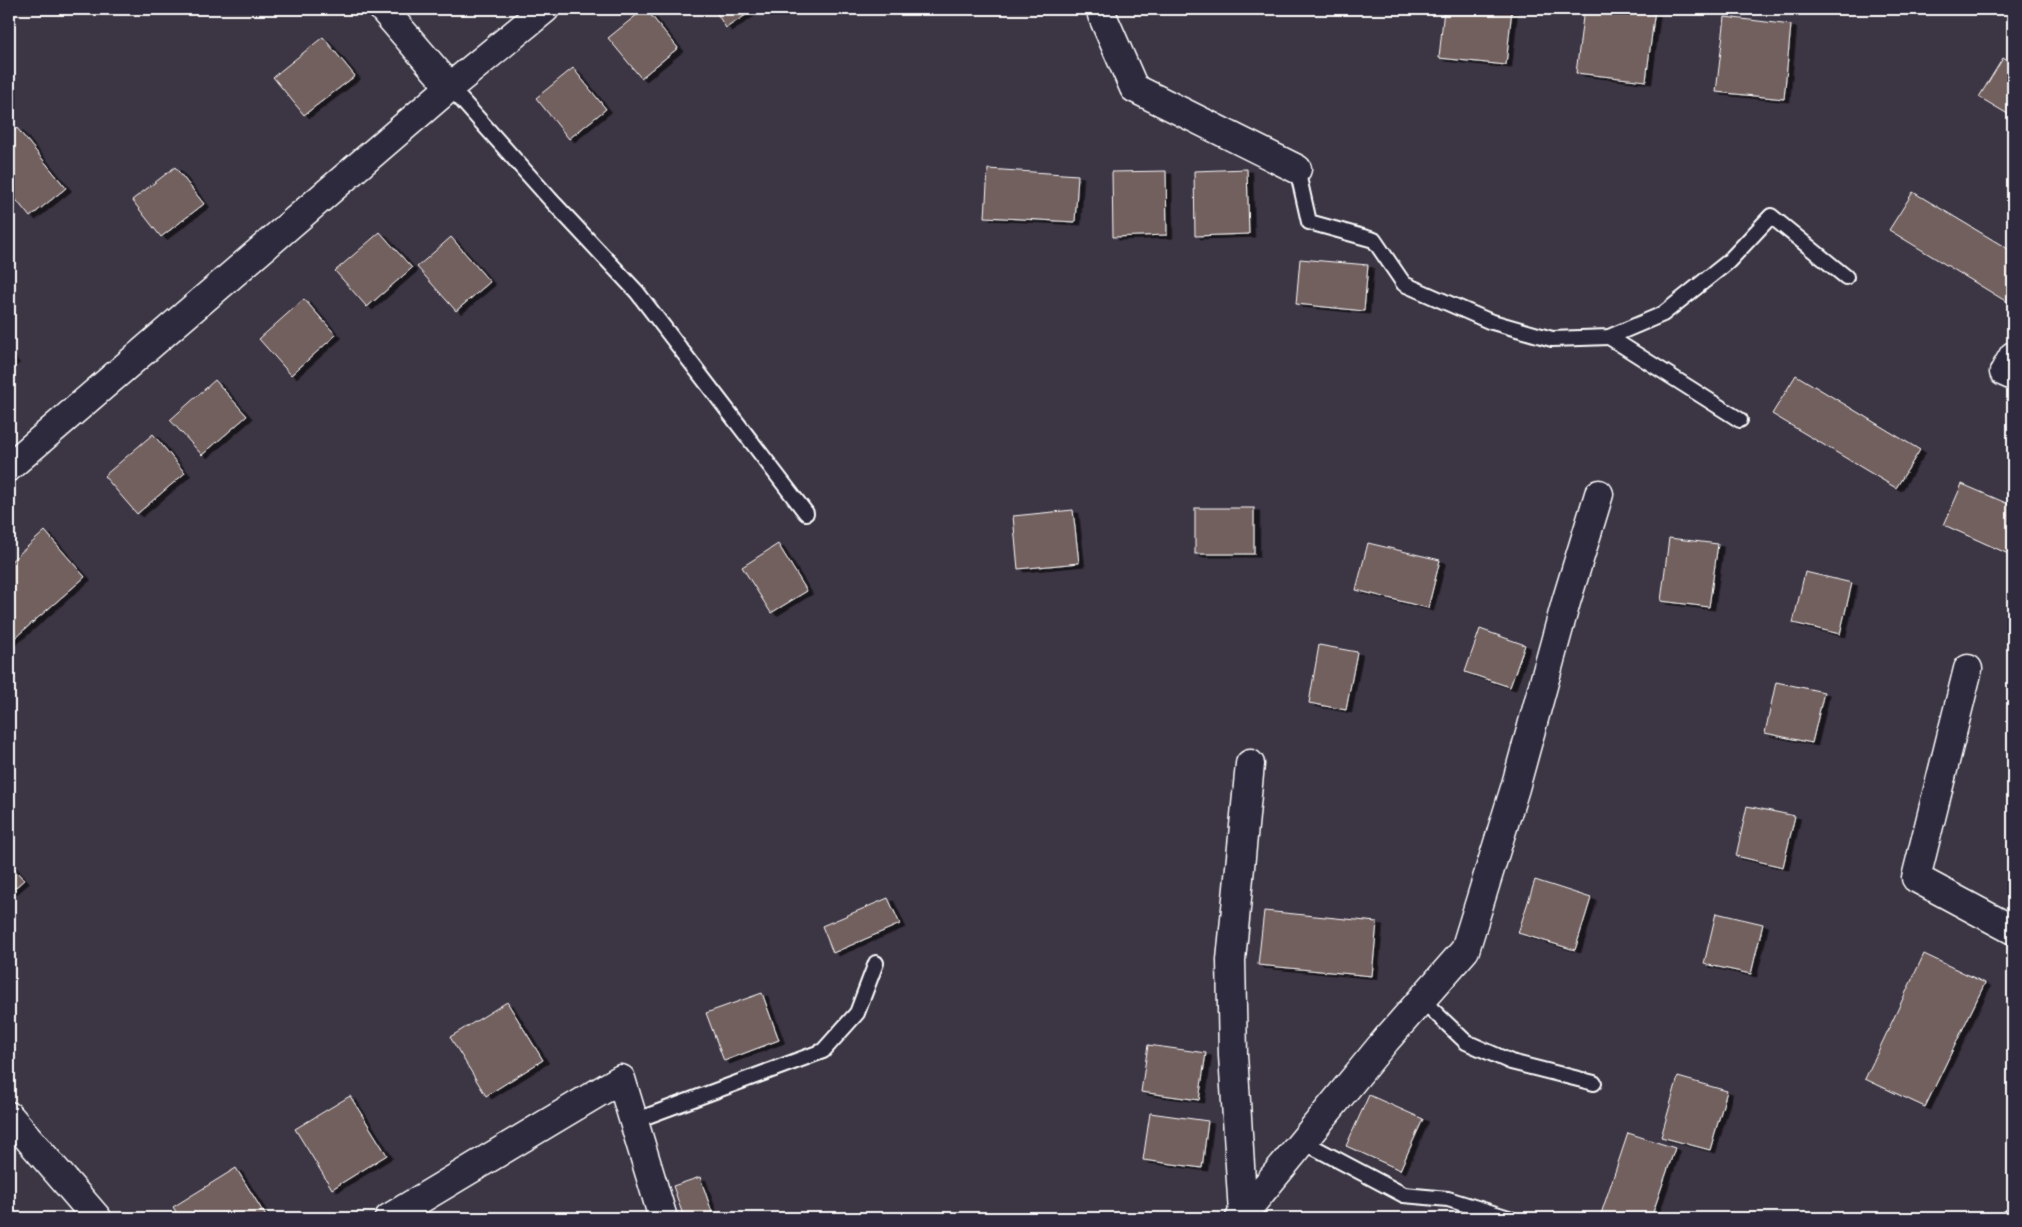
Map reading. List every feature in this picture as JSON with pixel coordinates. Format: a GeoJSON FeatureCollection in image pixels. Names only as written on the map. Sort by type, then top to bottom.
{"type":"FeatureCollection","features":[{"type":"Feature","properties":{"kind":"street"},"geometry":{"type":"LineString","coordinates":[[383,9],[450,87]]}},
{"type":"Feature","properties":{"kind":"street"},"geometry":{"type":"LineString","coordinates":[[9,467],[450,87],[545,9]]}},
{"type":"Feature","properties":{"kind":"street"},"geometry":{"type":"LineString","coordinates":[[1102,9],[1102,14],[1134,88],[1297,169]]}},
{"type":"Feature","properties":{"kind":"street"},"geometry":{"type":"LineString","coordinates":[[2013,356],[2004,372],[2013,376]]}},
{"type":"Feature","properties":{"kind":"street"},"geometry":{"type":"LineString","coordinates":[[1241,1216],[1421,999],[1465,950],[1515,788],[1566,602],[1599,494]]}},
{"type":"Feature","properties":{"kind":"street"},"geometry":{"type":"LineString","coordinates":[[1968,669],[1916,878],[2013,930]]}},
{"type":"Feature","properties":{"kind":"street"},"geometry":{"type":"LineString","coordinates":[[1241,1216],[1233,1055],[1231,960],[1250,764]]}},
{"type":"Feature","properties":{"kind":"street"},"geometry":{"type":"LineString","coordinates":[[389,1218],[620,1079],[663,1218]]}},
{"type":"Feature","properties":{"kind":"street"},"geometry":{"type":"LineString","coordinates":[[9,1116],[97,1218]]}},
{"type":"Feature","properties":{"kind":"lane"},"geometry":{"type":"LineString","coordinates":[[450,87],[637,292],[806,513]]}},
{"type":"Feature","properties":{"kind":"lane"},"geometry":{"type":"LineString","coordinates":[[1297,169],[1309,222],[1374,240],[1404,284],[1489,321],[1552,339],[1609,337],[1663,314],[1728,262],[1772,216],[1846,276]]}},
{"type":"Feature","properties":{"kind":"lane"},"geometry":{"type":"LineString","coordinates":[[1609,337],[1740,420]]}},
{"type":"Feature","properties":{"kind":"lane"},"geometry":{"type":"LineString","coordinates":[[634,1121],[823,1051],[858,1012],[876,963]]}},
{"type":"Feature","properties":{"kind":"lane"},"geometry":{"type":"LineString","coordinates":[[1421,999],[1466,1042],[1511,1062],[1594,1083]]}},
{"type":"Feature","properties":{"kind":"lane"},"geometry":{"type":"LineString","coordinates":[[1302,1141],[1404,1195],[1448,1199],[1509,1218]]}},
{"type":"Feature","properties":{"kind":"lane"},"geometry":{"type":"LineString","coordinates":[[2009,1218],[2013,1215]]}},
{"type":"Feature","properties":{"kind":"building"},"geometry":{"type":"Polygon","coordinates":[[[646,9],[678,48],[641,78],[608,38],[646,9]]]}},
{"type":"Feature","properties":{"kind":"building"},"geometry":{"type":"Polygon","coordinates":[[[714,9],[755,9],[726,28],[714,9]]]}},
{"type":"Feature","properties":{"kind":"building"},"geometry":{"type":"Polygon","coordinates":[[[1444,9],[1512,9],[1506,65],[1439,58],[1444,9]]]}},
{"type":"Feature","properties":{"kind":"building"},"geometry":{"type":"Polygon","coordinates":[[[1584,9],[1655,9],[1646,81],[1576,73],[1584,9]]]}},
{"type":"Feature","properties":{"kind":"building"},"geometry":{"type":"Polygon","coordinates":[[[1725,17],[1791,25],[1784,99],[1716,92],[1725,17]]]}},
{"type":"Feature","properties":{"kind":"building"},"geometry":{"type":"Polygon","coordinates":[[[323,37],[355,76],[304,115],[273,77],[323,37]]]}},
{"type":"Feature","properties":{"kind":"building"},"geometry":{"type":"Polygon","coordinates":[[[2003,58],[2013,64],[2013,117],[1979,97],[2003,58]]]}},
{"type":"Feature","properties":{"kind":"building"},"geometry":{"type":"Polygon","coordinates":[[[573,68],[606,109],[569,139],[536,98],[573,68]]]}},
{"type":"Feature","properties":{"kind":"building"},"geometry":{"type":"Polygon","coordinates":[[[17,128],[66,188],[30,217],[9,191],[9,135],[17,128]]]}},
{"type":"Feature","properties":{"kind":"building"},"geometry":{"type":"Polygon","coordinates":[[[175,167],[204,204],[161,237],[132,200],[175,167]]]}},
{"type":"Feature","properties":{"kind":"building"},"geometry":{"type":"Polygon","coordinates":[[[988,169],[1078,175],[1075,222],[985,217],[988,169]]]}},
{"type":"Feature","properties":{"kind":"building"},"geometry":{"type":"Polygon","coordinates":[[[1247,169],[1249,234],[1195,236],[1194,171],[1247,169]]]}},
{"type":"Feature","properties":{"kind":"building"},"geometry":{"type":"Polygon","coordinates":[[[1166,171],[1167,235],[1113,237],[1112,172],[1166,171]]]}},
{"type":"Feature","properties":{"kind":"building"},"geometry":{"type":"Polygon","coordinates":[[[1913,192],[2013,252],[2012,305],[1889,230],[1913,192]]]}},
{"type":"Feature","properties":{"kind":"building"},"geometry":{"type":"Polygon","coordinates":[[[380,232],[412,268],[367,307],[335,271],[380,232]]]}},
{"type":"Feature","properties":{"kind":"building"},"geometry":{"type":"Polygon","coordinates":[[[451,237],[490,282],[456,311],[417,267],[451,237]]]}},
{"type":"Feature","properties":{"kind":"building"},"geometry":{"type":"Polygon","coordinates":[[[1300,259],[1368,265],[1364,311],[1296,304],[1300,259]]]}},
{"type":"Feature","properties":{"kind":"building"},"geometry":{"type":"Polygon","coordinates":[[[304,299],[336,335],[291,375],[259,339],[304,299]]]}},
{"type":"Feature","properties":{"kind":"building"},"geometry":{"type":"Polygon","coordinates":[[[9,354],[14,360],[9,364],[9,354]]]}},
{"type":"Feature","properties":{"kind":"building"},"geometry":{"type":"Polygon","coordinates":[[[1796,375],[1920,450],[1896,488],[1772,414],[1796,375]]]}},
{"type":"Feature","properties":{"kind":"building"},"geometry":{"type":"Polygon","coordinates":[[[215,380],[247,416],[202,455],[170,420],[215,380]]]}},
{"type":"Feature","properties":{"kind":"building"},"geometry":{"type":"Polygon","coordinates":[[[153,434],[185,473],[137,514],[104,476],[153,434]]]}},
{"type":"Feature","properties":{"kind":"building"},"geometry":{"type":"Polygon","coordinates":[[[1962,484],[2013,506],[2013,556],[1944,525],[1962,484]]]}},
{"type":"Feature","properties":{"kind":"building"},"geometry":{"type":"Polygon","coordinates":[[[1195,508],[1254,508],[1254,554],[1195,554],[1195,508]]]}},
{"type":"Feature","properties":{"kind":"building"},"geometry":{"type":"Polygon","coordinates":[[[1073,510],[1079,563],[1018,569],[1013,516],[1073,510]]]}},
{"type":"Feature","properties":{"kind":"building"},"geometry":{"type":"Polygon","coordinates":[[[45,531],[85,577],[9,643],[9,563],[45,531]]]}},
{"type":"Feature","properties":{"kind":"building"},"geometry":{"type":"Polygon","coordinates":[[[1669,538],[1718,544],[1709,607],[1661,601],[1669,538]]]}},
{"type":"Feature","properties":{"kind":"building"},"geometry":{"type":"Polygon","coordinates":[[[1368,543],[1440,560],[1428,608],[1356,590],[1368,543]]]}},
{"type":"Feature","properties":{"kind":"building"},"geometry":{"type":"Polygon","coordinates":[[[778,544],[807,591],[771,613],[742,567],[778,544]]]}},
{"type":"Feature","properties":{"kind":"building"},"geometry":{"type":"Polygon","coordinates":[[[1805,572],[1852,583],[1840,634],[1793,623],[1805,572]]]}},
{"type":"Feature","properties":{"kind":"building"},"geometry":{"type":"Polygon","coordinates":[[[1480,629],[1525,645],[1510,687],[1465,672],[1480,629]]]}},
{"type":"Feature","properties":{"kind":"building"},"geometry":{"type":"Polygon","coordinates":[[[1319,645],[1357,652],[1346,710],[1309,703],[1319,645]]]}},
{"type":"Feature","properties":{"kind":"building"},"geometry":{"type":"Polygon","coordinates":[[[1776,682],[1824,692],[1812,743],[1765,733],[1776,682]]]}},
{"type":"Feature","properties":{"kind":"building"},"geometry":{"type":"Polygon","coordinates":[[[1747,806],[1795,816],[1783,867],[1736,856],[1747,806]]]}},
{"type":"Feature","properties":{"kind":"building"},"geometry":{"type":"Polygon","coordinates":[[[9,863],[24,880],[9,893],[9,863]]]}},
{"type":"Feature","properties":{"kind":"building"},"geometry":{"type":"Polygon","coordinates":[[[1535,880],[1591,898],[1575,950],[1518,933],[1535,880]]]}},
{"type":"Feature","properties":{"kind":"building"},"geometry":{"type":"Polygon","coordinates":[[[888,898],[900,924],[833,953],[822,926],[888,898]]]}},
{"type":"Feature","properties":{"kind":"building"},"geometry":{"type":"Polygon","coordinates":[[[1264,911],[1377,922],[1372,976],[1258,965],[1264,911]]]}},
{"type":"Feature","properties":{"kind":"building"},"geometry":{"type":"Polygon","coordinates":[[[1716,913],[1763,924],[1751,974],[1704,964],[1716,913]]]}},
{"type":"Feature","properties":{"kind":"building"},"geometry":{"type":"Polygon","coordinates":[[[1924,954],[1985,983],[1925,1107],[1865,1079],[1924,954]]]}},
{"type":"Feature","properties":{"kind":"building"},"geometry":{"type":"Polygon","coordinates":[[[762,993],[779,1040],[724,1061],[706,1013],[762,993]]]}},
{"type":"Feature","properties":{"kind":"building"},"geometry":{"type":"Polygon","coordinates":[[[507,1002],[543,1060],[486,1096],[450,1037],[507,1002]]]}},
{"type":"Feature","properties":{"kind":"building"},"geometry":{"type":"Polygon","coordinates":[[[1148,1045],[1206,1053],[1199,1100],[1141,1092],[1148,1045]]]}},
{"type":"Feature","properties":{"kind":"building"},"geometry":{"type":"Polygon","coordinates":[[[1678,1077],[1727,1091],[1710,1150],[1661,1137],[1678,1077]]]}},
{"type":"Feature","properties":{"kind":"building"},"geometry":{"type":"Polygon","coordinates":[[[1369,1095],[1423,1119],[1400,1170],[1346,1146],[1369,1095]]]}},
{"type":"Feature","properties":{"kind":"building"},"geometry":{"type":"Polygon","coordinates":[[[350,1096],[387,1155],[332,1189],[295,1129],[350,1096]]]}},
{"type":"Feature","properties":{"kind":"building"},"geometry":{"type":"Polygon","coordinates":[[[1150,1113],[1208,1121],[1202,1168],[1143,1160],[1150,1113]]]}},
{"type":"Feature","properties":{"kind":"building"},"geometry":{"type":"Polygon","coordinates":[[[1628,1133],[1675,1148],[1651,1218],[1615,1218],[1601,1214],[1628,1133]]]}},
{"type":"Feature","properties":{"kind":"building"},"geometry":{"type":"Polygon","coordinates":[[[236,1168],[267,1218],[180,1218],[173,1207],[236,1168]]]}},
{"type":"Feature","properties":{"kind":"building"},"geometry":{"type":"Polygon","coordinates":[[[700,1177],[714,1218],[684,1218],[673,1186],[700,1177]]]}}]}
